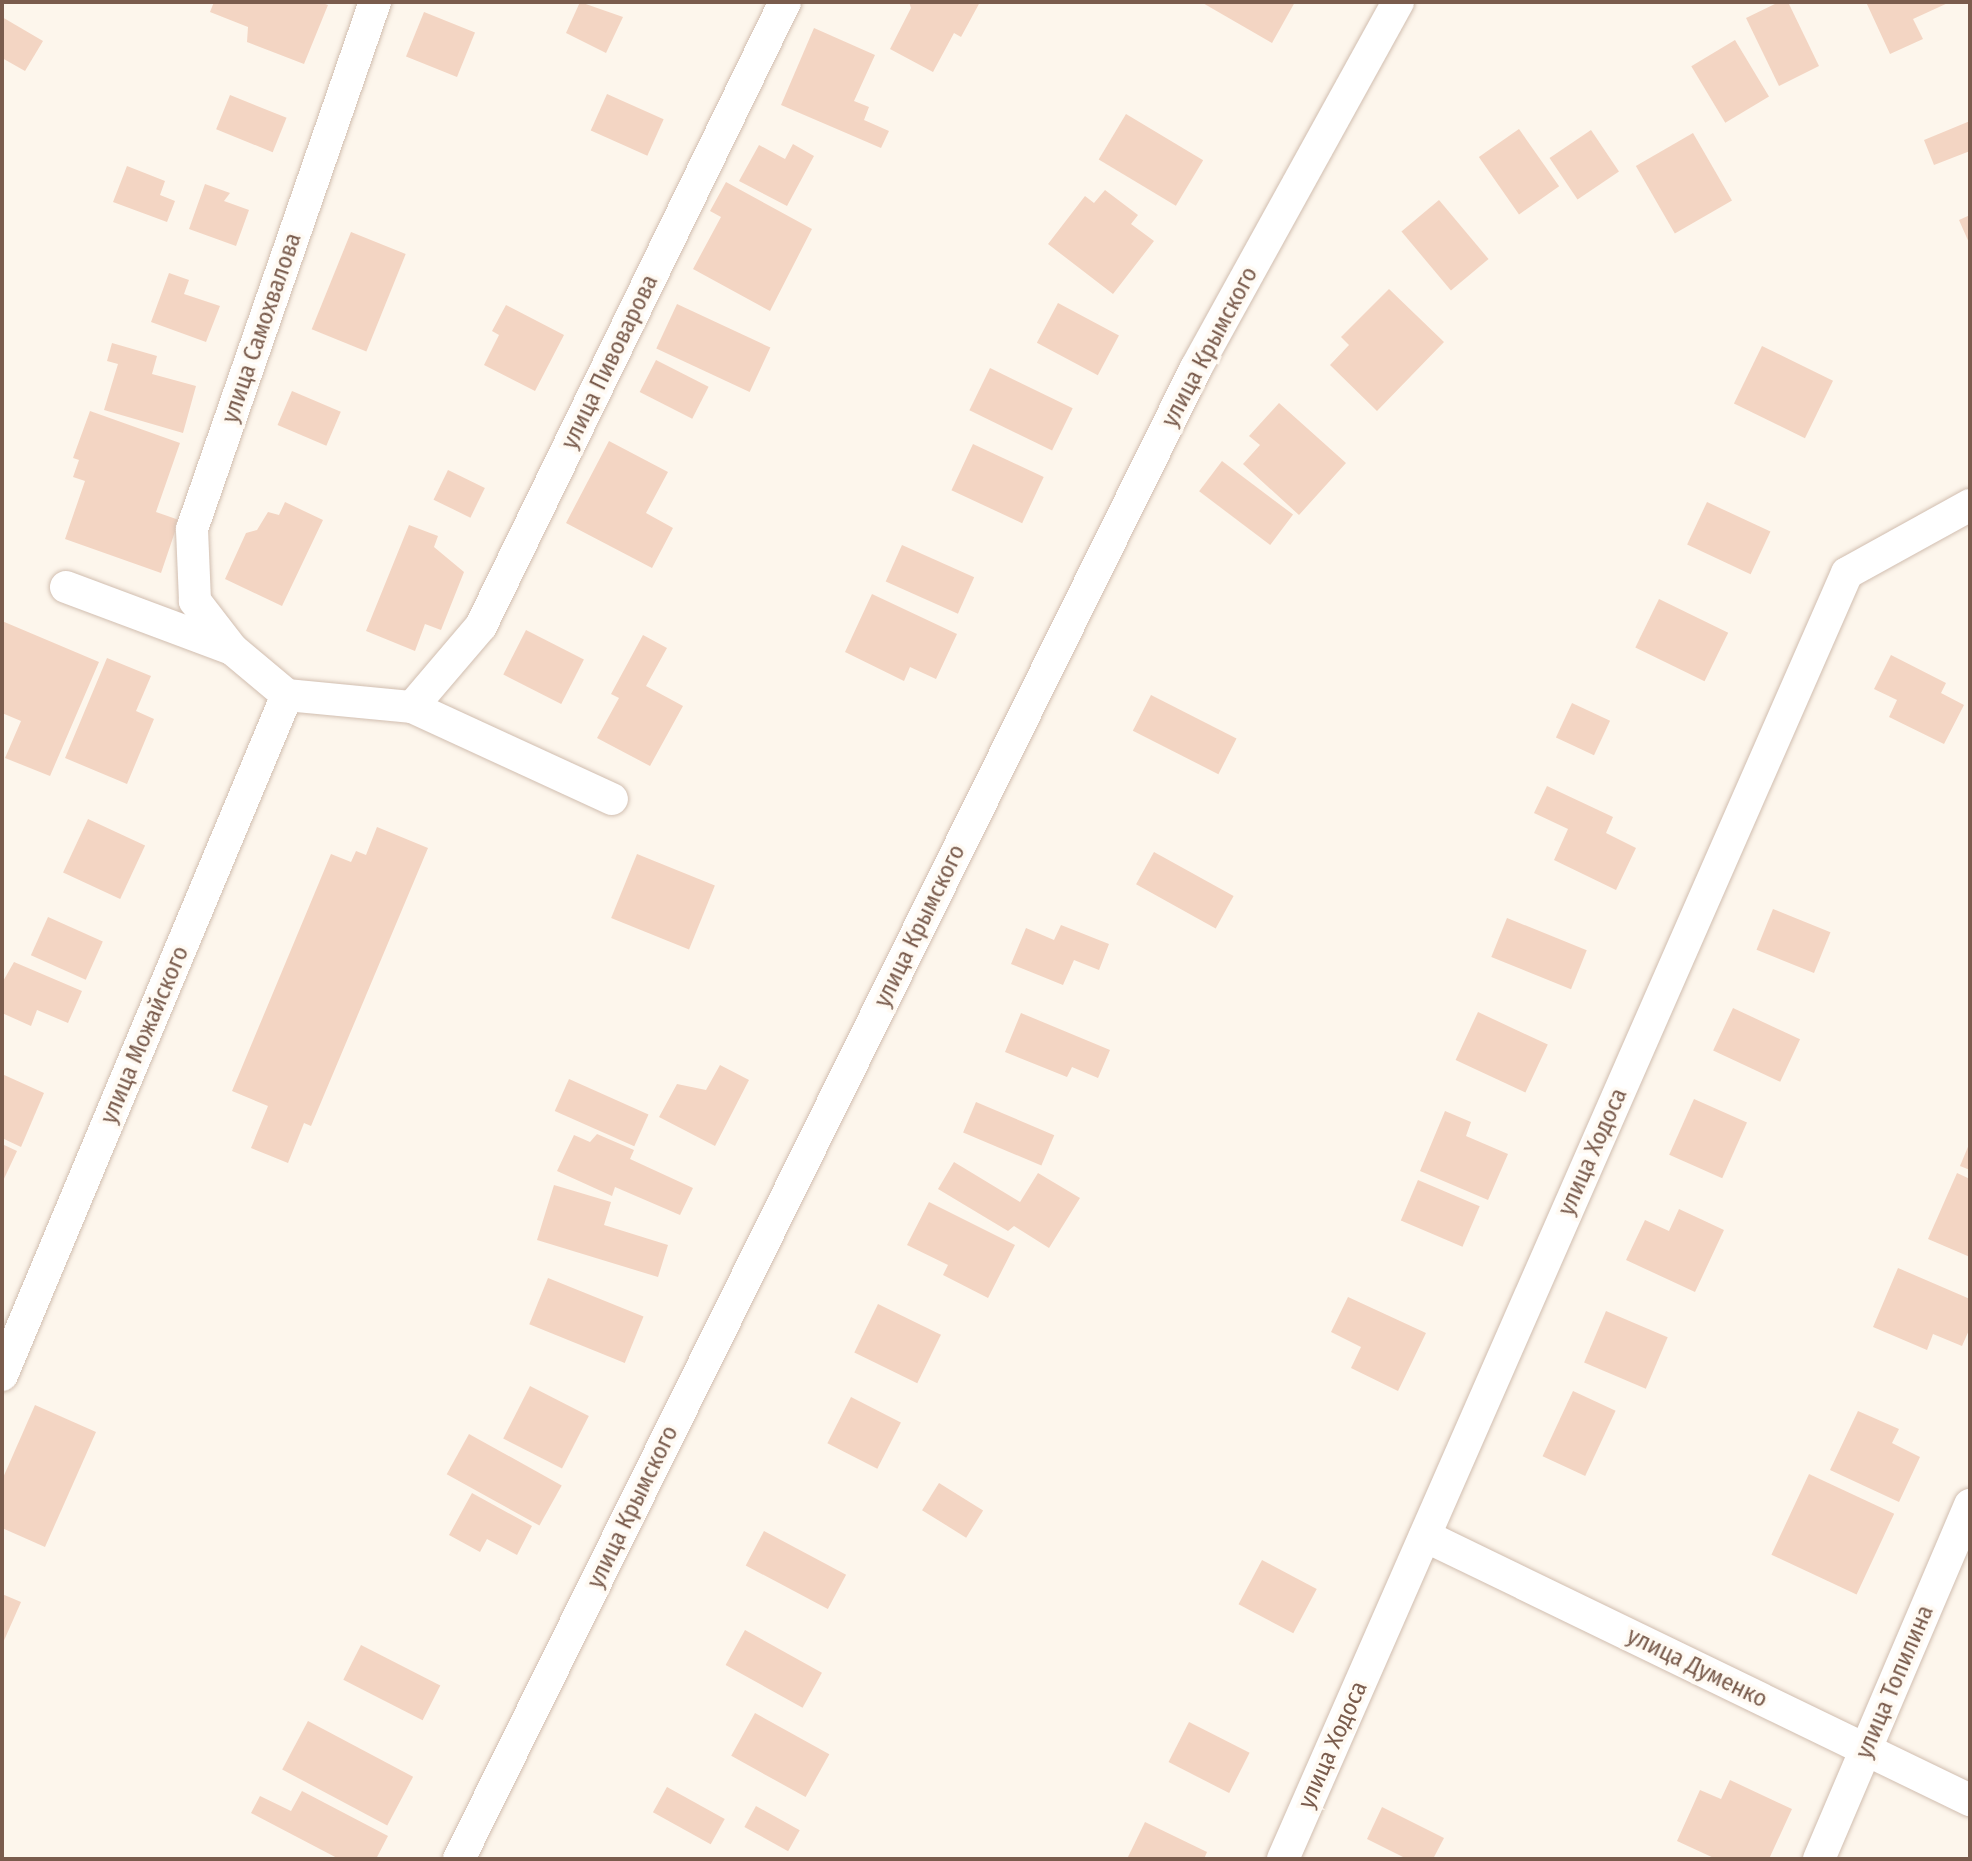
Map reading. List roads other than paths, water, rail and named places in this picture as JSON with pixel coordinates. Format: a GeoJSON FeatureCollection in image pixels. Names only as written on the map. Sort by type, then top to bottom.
{"type":"FeatureCollection","features":[{"type":"Feature","properties":{"kind":"street","name":"улица Самохвалова"},"geometry":{"type":"LineString","coordinates":[[232,649],[195,601],[192,529],[375,2]]}},
{"type":"Feature","properties":{"kind":"street","name":"улица Пивоварова"},"geometry":{"type":"LineString","coordinates":[[412,707],[481,626],[785,2]]}},
{"type":"Feature","properties":{"kind":"street","name":"улица Крымского"},"geometry":{"type":"LineString","coordinates":[[459,1859],[1196,368],[1398,2]]}},
{"type":"Feature","properties":{"kind":"street","name":"улица Ходоса"},"geometry":{"type":"LineString","coordinates":[[1283,1859],[1847,573],[1970,505]]}},
{"type":"Feature","properties":{"kind":"street"},"geometry":{"type":"LineString","coordinates":[[66,587],[232,649],[287,695],[412,707],[612,799]]}},
{"type":"Feature","properties":{"kind":"street","name":"улица Можайского"},"geometry":{"type":"LineString","coordinates":[[2,1375],[287,695]]}},
{"type":"Feature","properties":{"kind":"street","name":"улица Топилина"},"geometry":{"type":"LineString","coordinates":[[1819,1859],[1970,1505]]}},
{"type":"Feature","properties":{"kind":"street","name":"улица Думенко"},"geometry":{"type":"LineString","coordinates":[[1425,1536],[1970,1800]]}}]}
